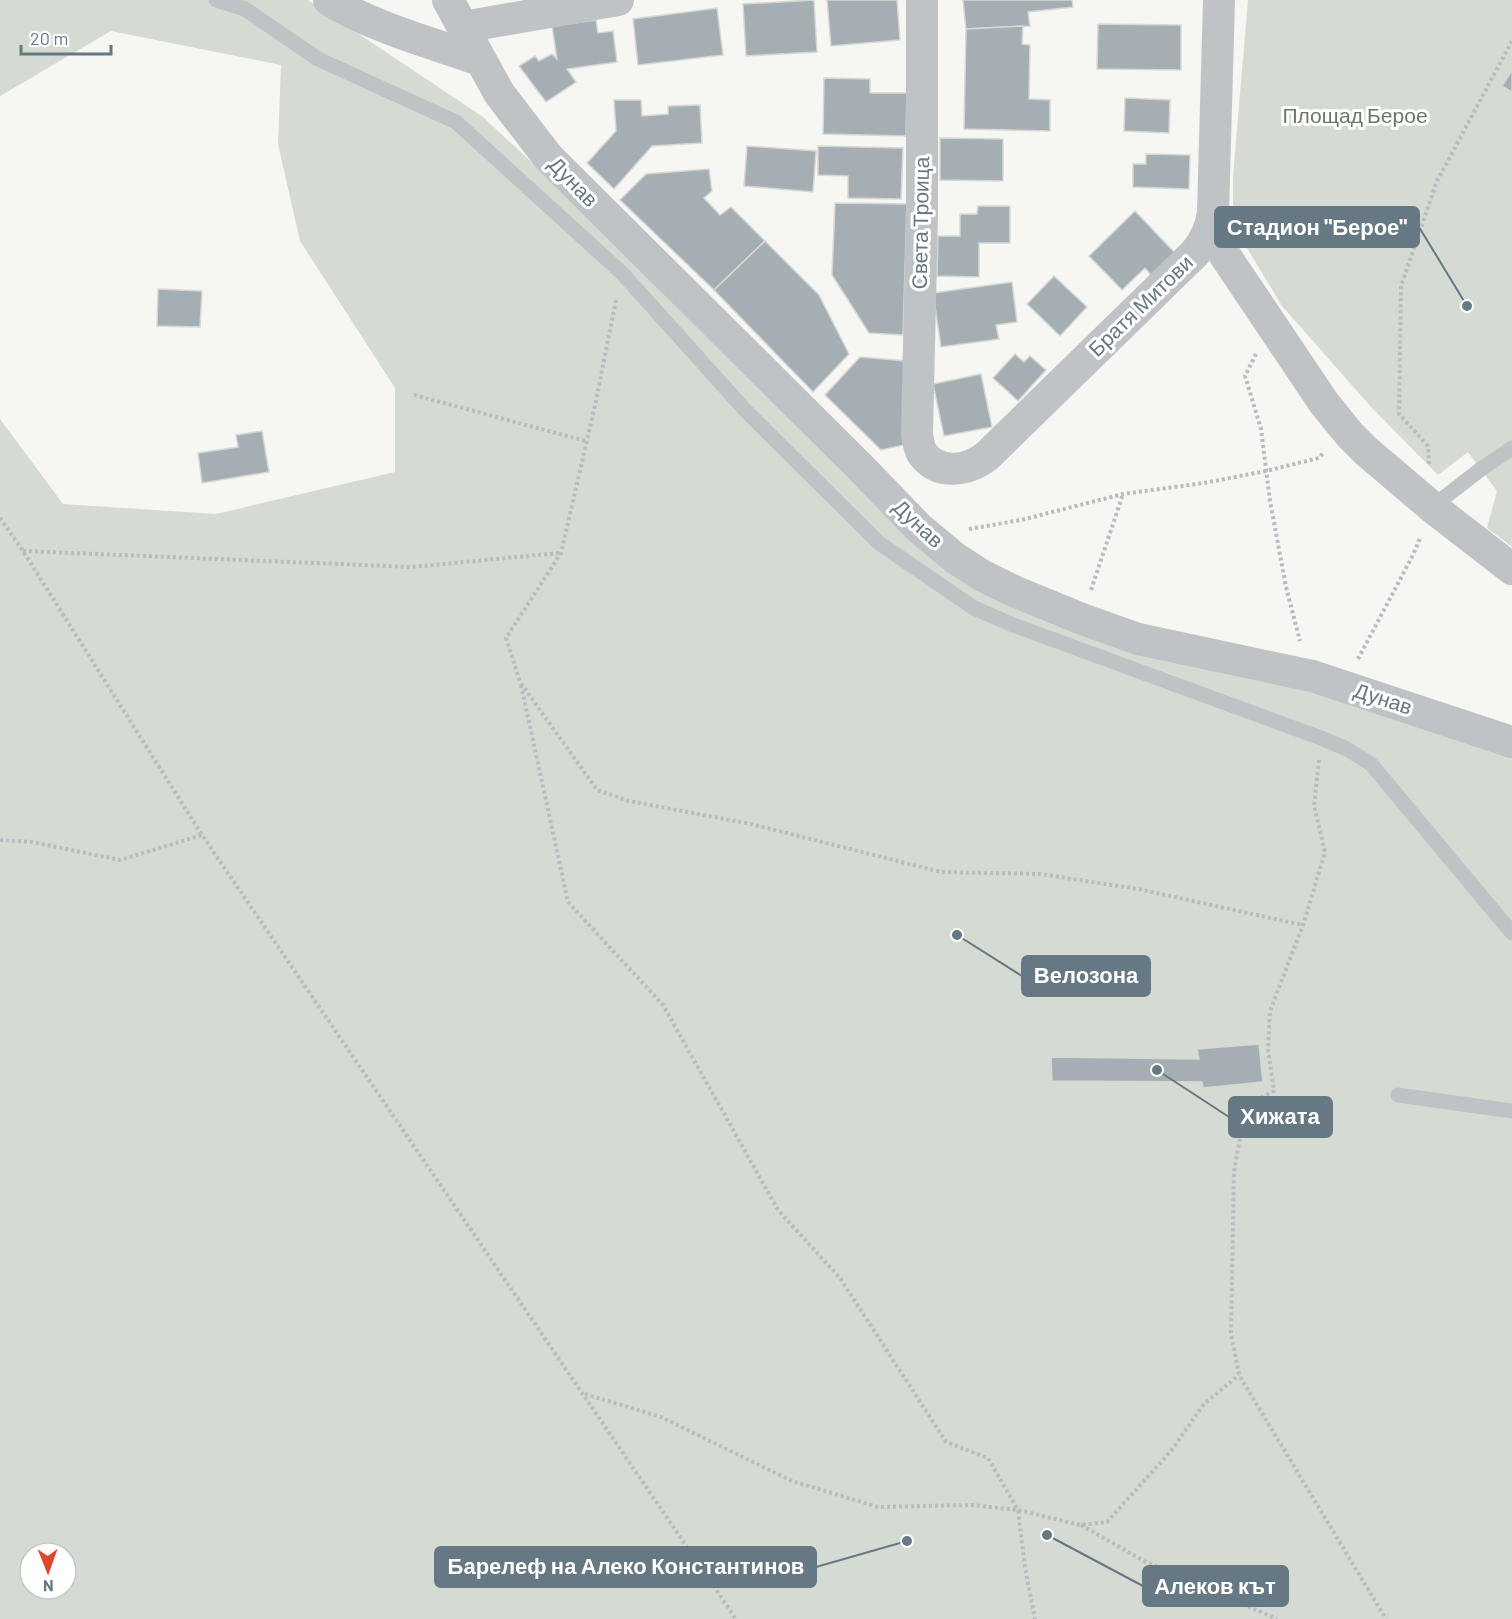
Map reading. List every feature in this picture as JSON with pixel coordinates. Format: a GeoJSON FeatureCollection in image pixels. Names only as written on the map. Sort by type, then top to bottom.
{"type":"FeatureCollection","features":[{"type":"Feature","properties":{"kind":"street"},"geometry":{"type":"LineString","coordinates":[[329,0],[346,11],[371,22],[480,60]]}},
{"type":"Feature","properties":{"kind":"street"},"geometry":{"type":"LineString","coordinates":[[455,13],[618,0]]}},
{"type":"Feature","properties":{"kind":"street","name":"Света Троица"},"geometry":{"type":"LineString","coordinates":[[919,446],[917,427],[922,213],[922,0]]}},
{"type":"Feature","properties":{"kind":"street","name":"Братя Митови"},"geometry":{"type":"LineString","coordinates":[[919,446],[931,462],[946,469],[959,469],[973,465],[987,456],[1195,253],[1208,234],[1213,212],[1219,0]]}},
{"type":"Feature","properties":{"kind":"street","name":"Дунав"},"geometry":{"type":"LineString","coordinates":[[455,13],[507,105],[555,165],[919,528],[949,554],[983,576],[1016,592],[1138,639],[1312,676],[1512,742]]}},
{"type":"Feature","properties":{"kind":"street"},"geometry":{"type":"LineString","coordinates":[[1213,212],[1219,243],[1324,403],[1345,429],[1366,451],[1432,507],[1512,569]]}},
{"type":"Feature","properties":{"kind":"lane"},"geometry":{"type":"LineString","coordinates":[[216,0],[245,9],[318,59],[456,122],[622,273],[746,411],[879,543],[960,599],[974,608],[1013,625],[1321,738],[1347,749],[1371,764],[1512,933]]}},
{"type":"Feature","properties":{"kind":"lane"},"geometry":{"type":"LineString","coordinates":[[1432,507],[1512,448]]}},
{"type":"Feature","properties":{"kind":"lane"},"geometry":{"type":"LineString","coordinates":[[1398,1095],[1512,1111]]}},
{"type":"Feature","properties":{"kind":"path"},"geometry":{"type":"LineString","coordinates":[[1343,686],[1413,555],[1432,507],[1428,446],[1399,414],[1401,286],[1437,181],[1512,41]]}},
{"type":"Feature","properties":{"kind":"path"},"geometry":{"type":"LineString","coordinates":[[622,273],[561,553],[506,638],[520,682],[568,902],[663,1005],[778,1210],[840,1278],[946,1443],[988,1458],[1017,1510],[1035,1619]]}},
{"type":"Feature","properties":{"kind":"path"},"geometry":{"type":"LineString","coordinates":[[1271,324],[1245,376],[1261,429],[1286,587],[1300,642],[1312,676]]}},
{"type":"Feature","properties":{"kind":"path"},"geometry":{"type":"LineString","coordinates":[[414,394],[586,441]]}},
{"type":"Feature","properties":{"kind":"path"},"geometry":{"type":"LineString","coordinates":[[964,530],[1021,520],[1123,494],[1204,483],[1319,458],[1345,429]]}},
{"type":"Feature","properties":{"kind":"path"},"geometry":{"type":"LineString","coordinates":[[1082,619],[1123,494]]}},
{"type":"Feature","properties":{"kind":"path"},"geometry":{"type":"LineString","coordinates":[[0,518],[202,835],[736,1619]]}},
{"type":"Feature","properties":{"kind":"path"},"geometry":{"type":"LineString","coordinates":[[23,551],[411,567],[561,553]]}},
{"type":"Feature","properties":{"kind":"path"},"geometry":{"type":"LineString","coordinates":[[520,682],[597,790],[629,801],[752,824],[941,872],[1040,874],[1138,889],[1303,926]]}},
{"type":"Feature","properties":{"kind":"path"},"geometry":{"type":"LineString","coordinates":[[1321,738],[1314,805],[1325,852],[1303,926],[1270,1011],[1268,1050],[1274,1091],[1246,1105],[1234,1171],[1231,1333],[1239,1375],[1386,1619]]}},
{"type":"Feature","properties":{"kind":"path"},"geometry":{"type":"LineString","coordinates":[[0,840],[32,842],[120,860],[202,835]]}},
{"type":"Feature","properties":{"kind":"path"},"geometry":{"type":"LineString","coordinates":[[1080,1525],[1107,1522],[1171,1451],[1204,1404],[1239,1375]]}},
{"type":"Feature","properties":{"kind":"path"},"geometry":{"type":"LineString","coordinates":[[584,1394],[661,1417],[792,1481],[878,1508],[972,1505],[1017,1510],[1080,1525],[1144,1561],[1277,1619]]}},
{"type":"Feature","properties":{"kind":"green space"},"geometry":{"type":"Polygon","coordinates":[[[0,0],[308,0],[483,117],[922,540],[1274,680],[1512,756],[1512,1619],[0,1619],[0,419],[63,504],[216,514],[395,472],[395,388],[300,241],[278,144],[281,65],[111,31],[0,96],[0,0]]]}},
{"type":"Feature","properties":{"kind":"green space","name":"Площад Берое"},"geometry":{"type":"Polygon","coordinates":[[[1248,0],[1512,0],[1512,547],[1487,528],[1497,491],[1468,452],[1438,475],[1372,408],[1282,306],[1247,248],[1233,216],[1233,176],[1248,0]]]}},
{"type":"Feature","properties":{"kind":"building"},"geometry":{"type":"Polygon","coordinates":[[[814,0],[817,52],[746,56],[743,4],[814,0]]]}},
{"type":"Feature","properties":{"kind":"building"},"geometry":{"type":"Polygon","coordinates":[[[827,0],[897,0],[900,40],[831,46],[827,0]]]}},
{"type":"Feature","properties":{"kind":"building"},"geometry":{"type":"Polygon","coordinates":[[[963,0],[1072,0],[1073,7],[1028,12],[1030,26],[966,29],[963,0]]]}},
{"type":"Feature","properties":{"kind":"building"},"geometry":{"type":"Polygon","coordinates":[[[717,8],[723,55],[638,65],[633,19],[717,8]]]}},
{"type":"Feature","properties":{"kind":"building"},"geometry":{"type":"Polygon","coordinates":[[[596,20],[598,33],[613,31],[617,62],[567,69],[576,82],[546,102],[519,66],[535,56],[539,61],[552,54],[557,59],[552,26],[596,20]]]}},
{"type":"Feature","properties":{"kind":"building"},"geometry":{"type":"Polygon","coordinates":[[[1098,24],[1181,25],[1181,70],[1097,69],[1098,24]]]}},
{"type":"Feature","properties":{"kind":"building"},"geometry":{"type":"Polygon","coordinates":[[[1023,26],[1022,44],[1030,45],[1029,99],[1050,100],[1050,131],[964,129],[966,29],[1023,26]]]}},
{"type":"Feature","properties":{"kind":"building"},"geometry":{"type":"Polygon","coordinates":[[[1512,73],[1512,92],[1502,86],[1512,73]]]}},
{"type":"Feature","properties":{"kind":"building"},"geometry":{"type":"Polygon","coordinates":[[[824,78],[870,79],[870,93],[907,93],[906,136],[823,134],[824,78]]]}},
{"type":"Feature","properties":{"kind":"building"},"geometry":{"type":"Polygon","coordinates":[[[1125,98],[1170,100],[1169,133],[1124,131],[1125,98]]]}},
{"type":"Feature","properties":{"kind":"building"},"geometry":{"type":"Polygon","coordinates":[[[614,100],[641,100],[642,116],[668,114],[668,106],[700,105],[702,143],[652,146],[614,189],[587,163],[616,131],[614,100]]]}},
{"type":"Feature","properties":{"kind":"building"},"geometry":{"type":"Polygon","coordinates":[[[940,138],[1003,139],[1003,181],[940,180],[940,138]]]}},
{"type":"Feature","properties":{"kind":"building"},"geometry":{"type":"Polygon","coordinates":[[[747,146],[816,151],[813,192],[744,186],[747,146]]]}},
{"type":"Feature","properties":{"kind":"building"},"geometry":{"type":"Polygon","coordinates":[[[818,146],[903,148],[901,199],[848,198],[848,176],[818,175],[818,146]]]}},
{"type":"Feature","properties":{"kind":"building"},"geometry":{"type":"Polygon","coordinates":[[[1146,154],[1190,155],[1189,189],[1133,187],[1133,164],[1146,164],[1146,154]]]}},
{"type":"Feature","properties":{"kind":"building"},"geometry":{"type":"Polygon","coordinates":[[[709,169],[712,191],[704,198],[720,215],[731,207],[765,241],[714,290],[620,200],[646,174],[709,169]]]}},
{"type":"Feature","properties":{"kind":"building"},"geometry":{"type":"Polygon","coordinates":[[[835,203],[907,204],[903,335],[869,333],[832,275],[835,203]]]}},
{"type":"Feature","properties":{"kind":"building"},"geometry":{"type":"Polygon","coordinates":[[[978,206],[1010,206],[1010,243],[979,243],[979,277],[937,276],[938,236],[960,236],[960,214],[977,214],[978,206]]]}},
{"type":"Feature","properties":{"kind":"building"},"geometry":{"type":"Polygon","coordinates":[[[1135,211],[1175,253],[1151,275],[1145,268],[1122,290],[1089,256],[1135,211]]]}},
{"type":"Feature","properties":{"kind":"building"},"geometry":{"type":"Polygon","coordinates":[[[765,241],[819,295],[849,354],[813,392],[714,290],[765,241]]]}},
{"type":"Feature","properties":{"kind":"building"},"geometry":{"type":"Polygon","coordinates":[[[1054,276],[1087,307],[1060,336],[1027,304],[1054,276]]]}},
{"type":"Feature","properties":{"kind":"building"},"geometry":{"type":"Polygon","coordinates":[[[1012,282],[1017,322],[996,325],[999,339],[941,347],[933,293],[1012,282]]]}},
{"type":"Feature","properties":{"kind":"building"},"geometry":{"type":"Polygon","coordinates":[[[158,289],[202,291],[200,327],[157,326],[158,289]]]}},
{"type":"Feature","properties":{"kind":"building"},"geometry":{"type":"Polygon","coordinates":[[[1015,354],[1024,362],[1030,356],[1046,370],[1018,401],[993,378],[1015,354]]]}},
{"type":"Feature","properties":{"kind":"building"},"geometry":{"type":"Polygon","coordinates":[[[860,357],[906,361],[904,445],[881,450],[825,395],[860,357]]]}},
{"type":"Feature","properties":{"kind":"building"},"geometry":{"type":"Polygon","coordinates":[[[981,374],[992,427],[944,436],[933,384],[981,374]]]}},
{"type":"Feature","properties":{"kind":"building"},"geometry":{"type":"Polygon","coordinates":[[[262,431],[269,472],[202,483],[198,453],[238,447],[236,435],[262,431]]]}},
{"type":"Feature","properties":{"kind":"building"},"geometry":{"type":"Polygon","coordinates":[[[1259,1044],[1263,1082],[1203,1088],[1202,1082],[1052,1081],[1051,1057],[1199,1059],[1197,1049],[1259,1044]]]}},
{"type":"Feature","properties":{"kind":"place","name":"Стадион \"Берое\""},"geometry":{"type":"Point","coordinates":[1467,306]}},
{"type":"Feature","properties":{"kind":"place","name":"Велозона"},"geometry":{"type":"Point","coordinates":[957,935]}},
{"type":"Feature","properties":{"kind":"place","name":"Хижата"},"geometry":{"type":"Point","coordinates":[1157,1070]}},
{"type":"Feature","properties":{"kind":"place","name":"Алеков кът"},"geometry":{"type":"Point","coordinates":[1047,1535]}},
{"type":"Feature","properties":{"kind":"place","name":"Барелеф на Алеко Константинов"},"geometry":{"type":"Point","coordinates":[907,1541]}}]}
